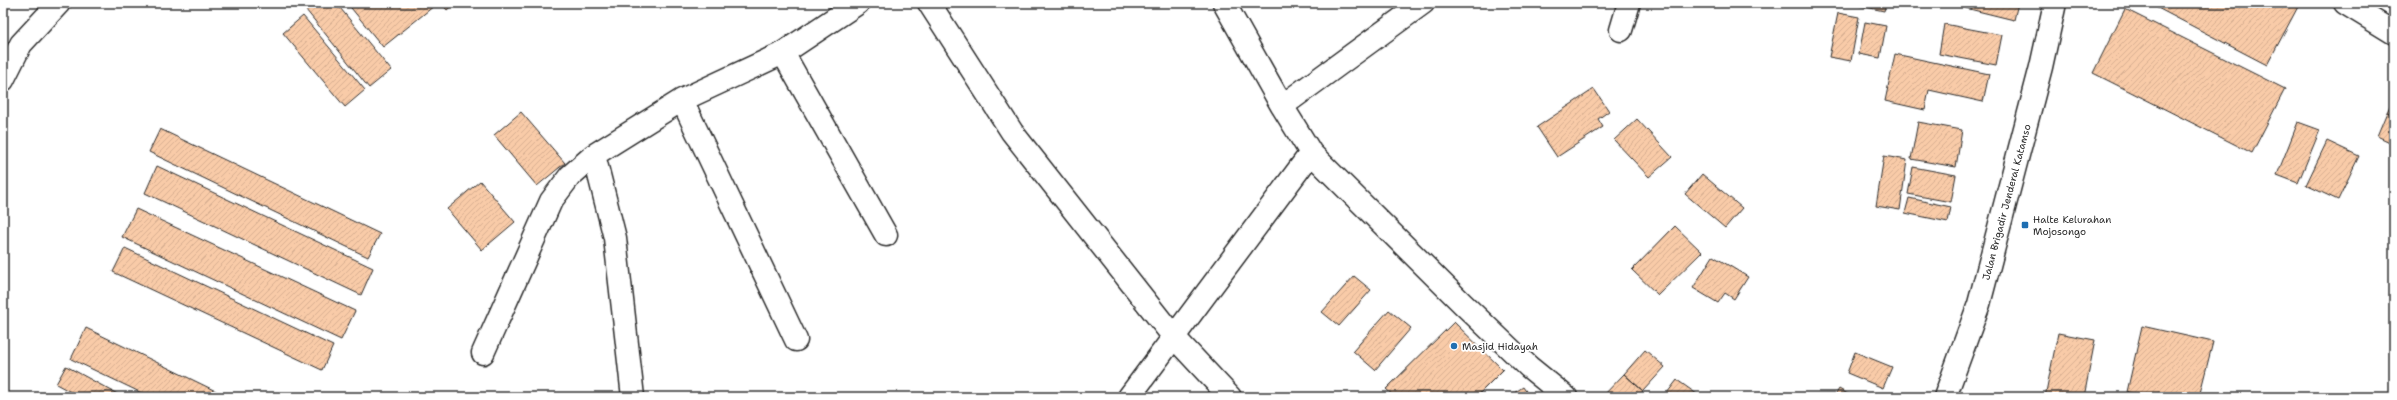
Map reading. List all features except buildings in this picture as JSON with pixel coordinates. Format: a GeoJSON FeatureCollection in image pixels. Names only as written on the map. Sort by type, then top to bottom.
{"type":"FeatureCollection","features":[{"type":"Feature","properties":{"kind":"street"},"geometry":{"type":"LineString","coordinates":[[3,80],[21,44],[59,3]]}},
{"type":"Feature","properties":{"kind":"street"},"geometry":{"type":"LineString","coordinates":[[483,353],[551,201],[570,176],[594,155],[682,100],[783,53],[858,3]]}},
{"type":"Feature","properties":{"kind":"street"},"geometry":{"type":"LineString","coordinates":[[929,3],[1012,132],[1172,336],[1230,397]]}},
{"type":"Feature","properties":{"kind":"street"},"geometry":{"type":"LineString","coordinates":[[1224,3],[1282,106],[1311,153],[1463,304],[1529,367],[1566,397]]}},
{"type":"Feature","properties":{"kind":"street"},"geometry":{"type":"LineString","coordinates":[[1282,106],[1423,3]]}},
{"type":"Feature","properties":{"kind":"street"},"geometry":{"type":"LineString","coordinates":[[1621,30],[1629,3]]}},
{"type":"Feature","properties":{"kind":"street","name":"Jalan Brigadir Jenderal Katamso"},"geometry":{"type":"LineString","coordinates":[[1944,397],[1979,304],[2041,67],[2055,3]]}},
{"type":"Feature","properties":{"kind":"street"},"geometry":{"type":"LineString","coordinates":[[2345,3],[2394,33]]}},
{"type":"Feature","properties":{"kind":"street"},"geometry":{"type":"LineString","coordinates":[[783,53],[886,235]]}},
{"type":"Feature","properties":{"kind":"street"},"geometry":{"type":"LineString","coordinates":[[682,100],[796,340]]}},
{"type":"Feature","properties":{"kind":"street"},"geometry":{"type":"LineString","coordinates":[[1129,397],[1172,336],[1311,153]]}},
{"type":"Feature","properties":{"kind":"street"},"geometry":{"type":"LineString","coordinates":[[594,155],[615,238],[633,397]]}},
{"type":"Feature","properties":{"kind":"place","name":"Halte Kelurahan Mojosongo"},"geometry":{"type":"Point","coordinates":[2025,225]}},
{"type":"Feature","properties":{"kind":"place","name":"Masjid Hidayah"},"geometry":{"type":"Point","coordinates":[1454,346]}}]}
